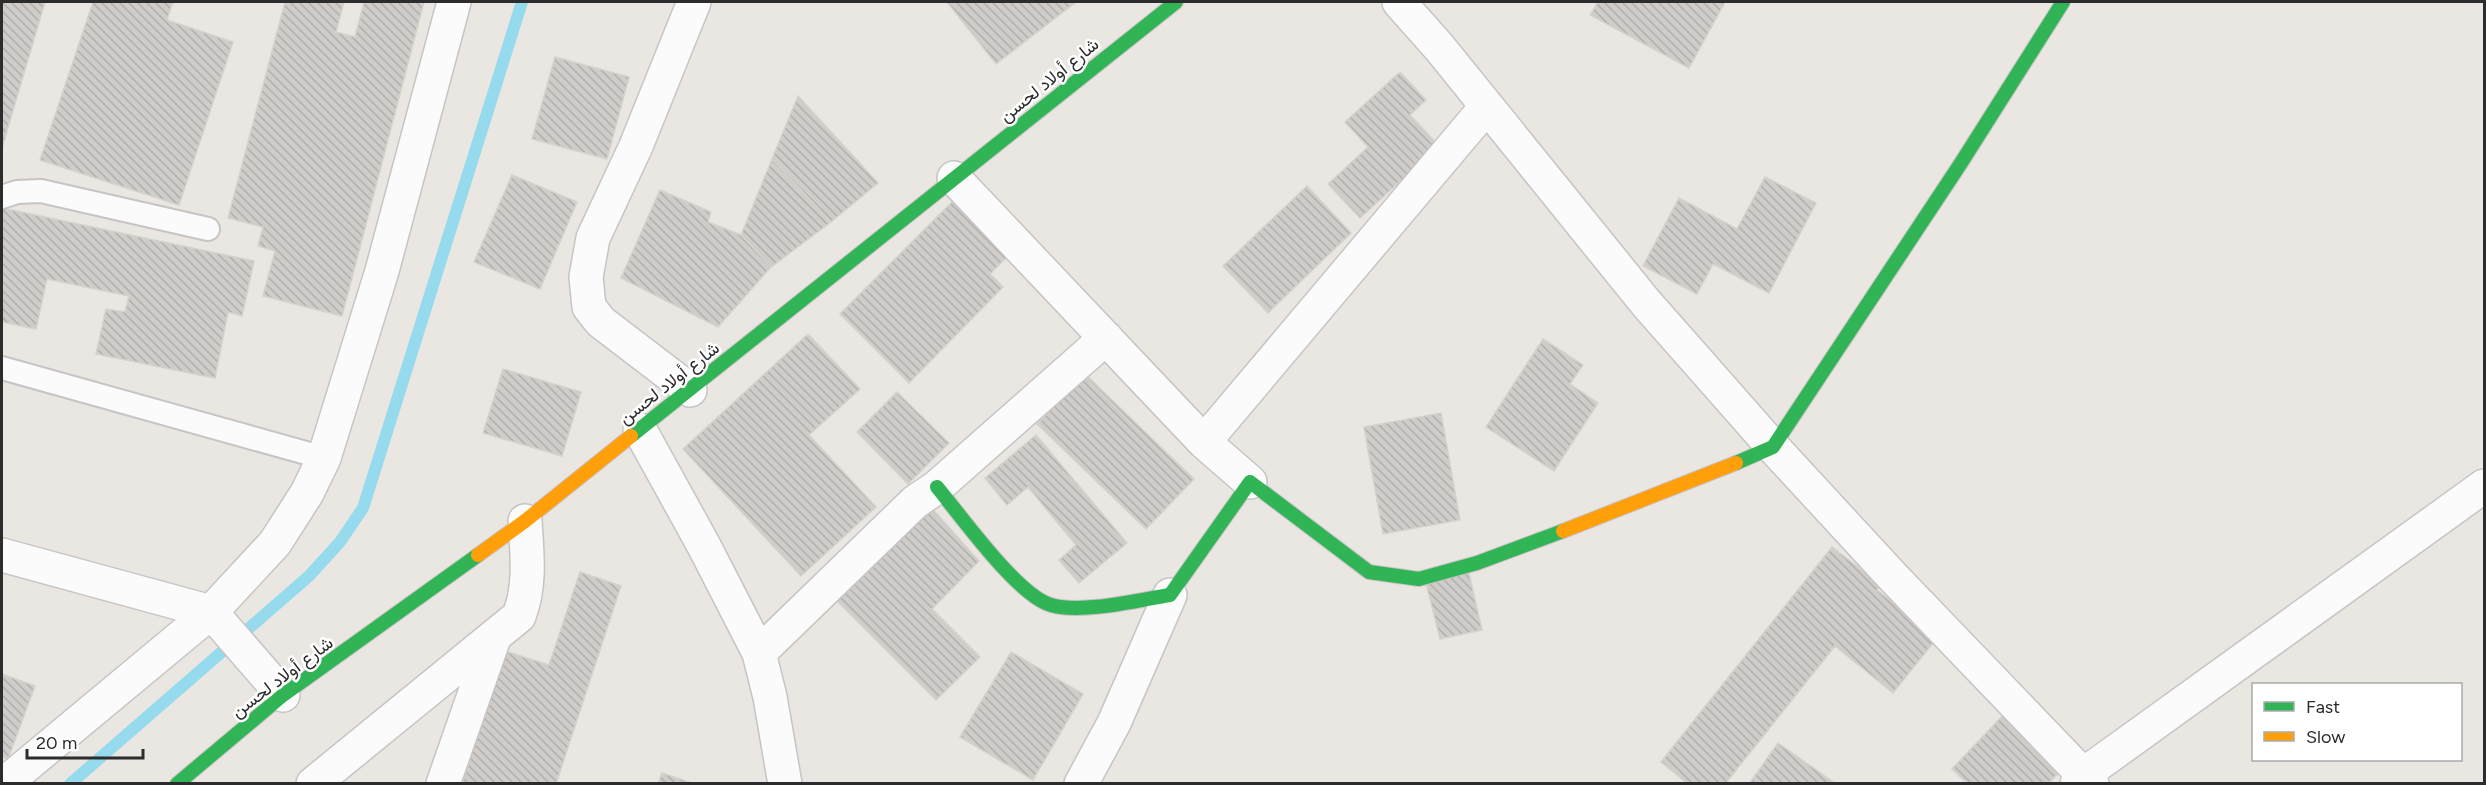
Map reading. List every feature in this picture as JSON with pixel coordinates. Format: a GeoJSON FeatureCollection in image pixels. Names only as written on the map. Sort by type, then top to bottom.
{"type":"FeatureCollection","features":[{"type":"Feature","properties":{"kind":"street"},"geometry":{"type":"LineString","coordinates":[[4,783],[217,618],[275,543],[307,493],[324,458],[382,271],[454,2]]}},
{"type":"Feature","properties":{"kind":"street"},"geometry":{"type":"LineString","coordinates":[[690,390],[601,322],[589,307],[586,277],[593,238],[636,146],[694,2]]}},
{"type":"Feature","properties":{"kind":"street","name":"شارع أولاد لحسن"},"geometry":{"type":"LineString","coordinates":[[177,783],[284,695],[525,521],[1176,2]]}},
{"type":"Feature","properties":{"kind":"street"},"geometry":{"type":"LineString","coordinates":[[1399,2],[1487,106],[1646,303],[1773,447],[2084,781],[2484,486]]}},
{"type":"Feature","properties":{"kind":"street"},"geometry":{"type":"LineString","coordinates":[[954,178],[1204,442],[1250,482],[1369,572],[1419,579],[1477,563],[1703,478],[1773,447],[1961,163],[2063,2]]}},
{"type":"Feature","properties":{"kind":"street"},"geometry":{"type":"LineString","coordinates":[[1204,442],[1487,106]]}},
{"type":"Feature","properties":{"kind":"street"},"geometry":{"type":"LineString","coordinates":[[759,653],[915,502],[938,488],[1106,338]]}},
{"type":"Feature","properties":{"kind":"street"},"geometry":{"type":"LineString","coordinates":[[640,430],[704,546],[759,653],[770,697],[784,783]]}},
{"type":"Feature","properties":{"kind":"street"},"geometry":{"type":"LineString","coordinates":[[1081,783],[1114,723],[1170,595],[1250,482]]}},
{"type":"Feature","properties":{"kind":"street"},"geometry":{"type":"LineString","coordinates":[[938,488],[1019,585],[1050,605],[1075,608],[1170,595]]}},
{"type":"Feature","properties":{"kind":"street"},"geometry":{"type":"LineString","coordinates":[[313,783],[519,616],[526,599],[528,574],[525,521]]}},
{"type":"Feature","properties":{"kind":"street"},"geometry":{"type":"LineString","coordinates":[[2,555],[217,618],[284,695]]}},
{"type":"Feature","properties":{"kind":"street"},"geometry":{"type":"LineString","coordinates":[[443,783],[494,638]]}},
{"type":"Feature","properties":{"kind":"lane"},"geometry":{"type":"LineString","coordinates":[[2,197],[17,192],[41,191],[208,229]]}},
{"type":"Feature","properties":{"kind":"lane"},"geometry":{"type":"LineString","coordinates":[[2,368],[324,458]]}},
{"type":"Feature","properties":{"kind":"building"},"geometry":{"type":"Polygon","coordinates":[[[2,2],[45,2],[2,148],[2,2]]]}},
{"type":"Feature","properties":{"kind":"building"},"geometry":{"type":"Polygon","coordinates":[[[93,2],[173,2],[167,20],[233,42],[179,205],[40,160],[93,2]]]}},
{"type":"Feature","properties":{"kind":"building"},"geometry":{"type":"Polygon","coordinates":[[[285,2],[344,2],[336,32],[355,37],[364,2],[424,2],[342,316],[263,296],[275,251],[258,246],[263,227],[228,218],[285,2]]]}},
{"type":"Feature","properties":{"kind":"building"},"geometry":{"type":"Polygon","coordinates":[[[947,2],[1076,2],[996,64],[947,2]]]}},
{"type":"Feature","properties":{"kind":"building"},"geometry":{"type":"Polygon","coordinates":[[[1598,2],[1725,2],[1689,68],[1590,15],[1598,2]]]}},
{"type":"Feature","properties":{"kind":"building"},"geometry":{"type":"Polygon","coordinates":[[[555,57],[629,77],[607,159],[532,139],[555,57]]]}},
{"type":"Feature","properties":{"kind":"building"},"geometry":{"type":"Polygon","coordinates":[[[1400,72],[1426,100],[1410,115],[1439,146],[1360,218],[1328,184],[1368,147],[1345,122],[1400,72]]]}},
{"type":"Feature","properties":{"kind":"building"},"geometry":{"type":"Polygon","coordinates":[[[798,96],[878,183],[831,222],[772,159],[798,96]]]}},
{"type":"Feature","properties":{"kind":"building"},"geometry":{"type":"Polygon","coordinates":[[[772,159],[831,222],[771,267],[741,235],[772,159]]]}},
{"type":"Feature","properties":{"kind":"building"},"geometry":{"type":"Polygon","coordinates":[[[512,175],[577,202],[540,289],[474,262],[512,175]]]}},
{"type":"Feature","properties":{"kind":"building"},"geometry":{"type":"Polygon","coordinates":[[[1765,177],[1816,203],[1769,293],[1713,264],[1697,294],[1643,266],[1679,198],[1737,229],[1765,177]]]}},
{"type":"Feature","properties":{"kind":"building"},"geometry":{"type":"Polygon","coordinates":[[[1307,186],[1351,233],[1268,313],[1223,266],[1307,186]]]}},
{"type":"Feature","properties":{"kind":"building"},"geometry":{"type":"Polygon","coordinates":[[[660,190],[711,212],[708,222],[741,235],[771,267],[718,327],[621,278],[660,190]]]}},
{"type":"Feature","properties":{"kind":"building"},"geometry":{"type":"Polygon","coordinates":[[[953,201],[1008,256],[990,274],[1003,287],[909,383],[840,314],[953,201]]]}},
{"type":"Feature","properties":{"kind":"building"},"geometry":{"type":"Polygon","coordinates":[[[2,208],[254,261],[242,316],[228,312],[215,378],[96,354],[106,309],[125,312],[129,296],[47,279],[36,329],[2,322],[2,208]]]}},
{"type":"Feature","properties":{"kind":"building"},"geometry":{"type":"Polygon","coordinates":[[[808,334],[860,389],[809,435],[876,507],[801,576],[683,449],[808,334]]]}},
{"type":"Feature","properties":{"kind":"building"},"geometry":{"type":"Polygon","coordinates":[[[1543,339],[1583,365],[1570,384],[1598,403],[1554,471],[1486,427],[1543,339]]]}},
{"type":"Feature","properties":{"kind":"building"},"geometry":{"type":"Polygon","coordinates":[[[503,369],[581,392],[562,456],[483,433],[503,369]]]}},
{"type":"Feature","properties":{"kind":"building"},"geometry":{"type":"Polygon","coordinates":[[[1085,374],[1194,479],[1146,529],[1037,424],[1085,374]]]}},
{"type":"Feature","properties":{"kind":"building"},"geometry":{"type":"Polygon","coordinates":[[[897,392],[949,443],[908,484],[857,432],[897,392]]]}},
{"type":"Feature","properties":{"kind":"building"},"geometry":{"type":"Polygon","coordinates":[[[1441,413],[1460,520],[1383,534],[1364,427],[1441,413]]]}},
{"type":"Feature","properties":{"kind":"building"},"geometry":{"type":"Polygon","coordinates":[[[1036,435],[1127,543],[1079,583],[1059,560],[1076,545],[1028,487],[1007,505],[985,478],[1036,435]]]}},
{"type":"Feature","properties":{"kind":"building"},"geometry":{"type":"Polygon","coordinates":[[[930,506],[979,561],[932,609],[980,657],[936,700],[837,601],[930,506]]]}},
{"type":"Feature","properties":{"kind":"building"},"geometry":{"type":"Polygon","coordinates":[[[1832,547],[1881,585],[1877,590],[1938,637],[1893,693],[1835,646],[1725,784],[1688,784],[1661,762],[1832,547]]]}},
{"type":"Feature","properties":{"kind":"building"},"geometry":{"type":"Polygon","coordinates":[[[1468,569],[1482,630],[1440,639],[1425,579],[1468,569]]]}},
{"type":"Feature","properties":{"kind":"building"},"geometry":{"type":"Polygon","coordinates":[[[580,572],[621,586],[556,784],[462,784],[505,651],[549,665],[580,572]]]}},
{"type":"Feature","properties":{"kind":"building"},"geometry":{"type":"Polygon","coordinates":[[[1011,652],[1083,694],[1033,780],[960,737],[1011,652]]]}},
{"type":"Feature","properties":{"kind":"building"},"geometry":{"type":"Polygon","coordinates":[[[2,674],[35,686],[8,759],[2,757],[2,674]]]}},
{"type":"Feature","properties":{"kind":"building"},"geometry":{"type":"Polygon","coordinates":[[[2005,713],[2064,767],[2048,784],[1968,784],[1952,769],[2005,713]]]}},
{"type":"Feature","properties":{"kind":"building"},"geometry":{"type":"Polygon","coordinates":[[[1778,743],[1836,784],[1749,784],[1778,743]]]}},
{"type":"Feature","properties":{"kind":"building"},"geometry":{"type":"Polygon","coordinates":[[[662,773],[695,784],[658,784],[662,773]]]}},
{"type":"Feature","properties":{"kind":"waterway"},"geometry":{"type":"LineString","coordinates":[[70,784],[309,576],[340,542],[363,508],[522,2]]}},
{"type":"Feature","properties":{"kind":"traffic: fast"},"geometry":{"type":"LineString","coordinates":[[631,436],[1176,2]]}},
{"type":"Feature","properties":{"kind":"traffic: fast"},"geometry":{"type":"LineString","coordinates":[[1736,463],[1773,447],[1961,163],[2063,2]]}},
{"type":"Feature","properties":{"kind":"traffic: fast"},"geometry":{"type":"LineString","coordinates":[[937,487],[991,554],[1023,587],[1038,599],[1051,605],[1078,608],[1170,595],[1250,482],[1369,572],[1419,579],[1477,563],[1563,531]]}},
{"type":"Feature","properties":{"kind":"traffic: fast"},"geometry":{"type":"LineString","coordinates":[[177,784],[283,695],[478,555]]}},
{"type":"Feature","properties":{"kind":"traffic: slow"},"geometry":{"type":"LineString","coordinates":[[478,555],[525,521],[631,436]]}},
{"type":"Feature","properties":{"kind":"traffic: slow"},"geometry":{"type":"LineString","coordinates":[[1563,531],[1736,463]]}}]}
